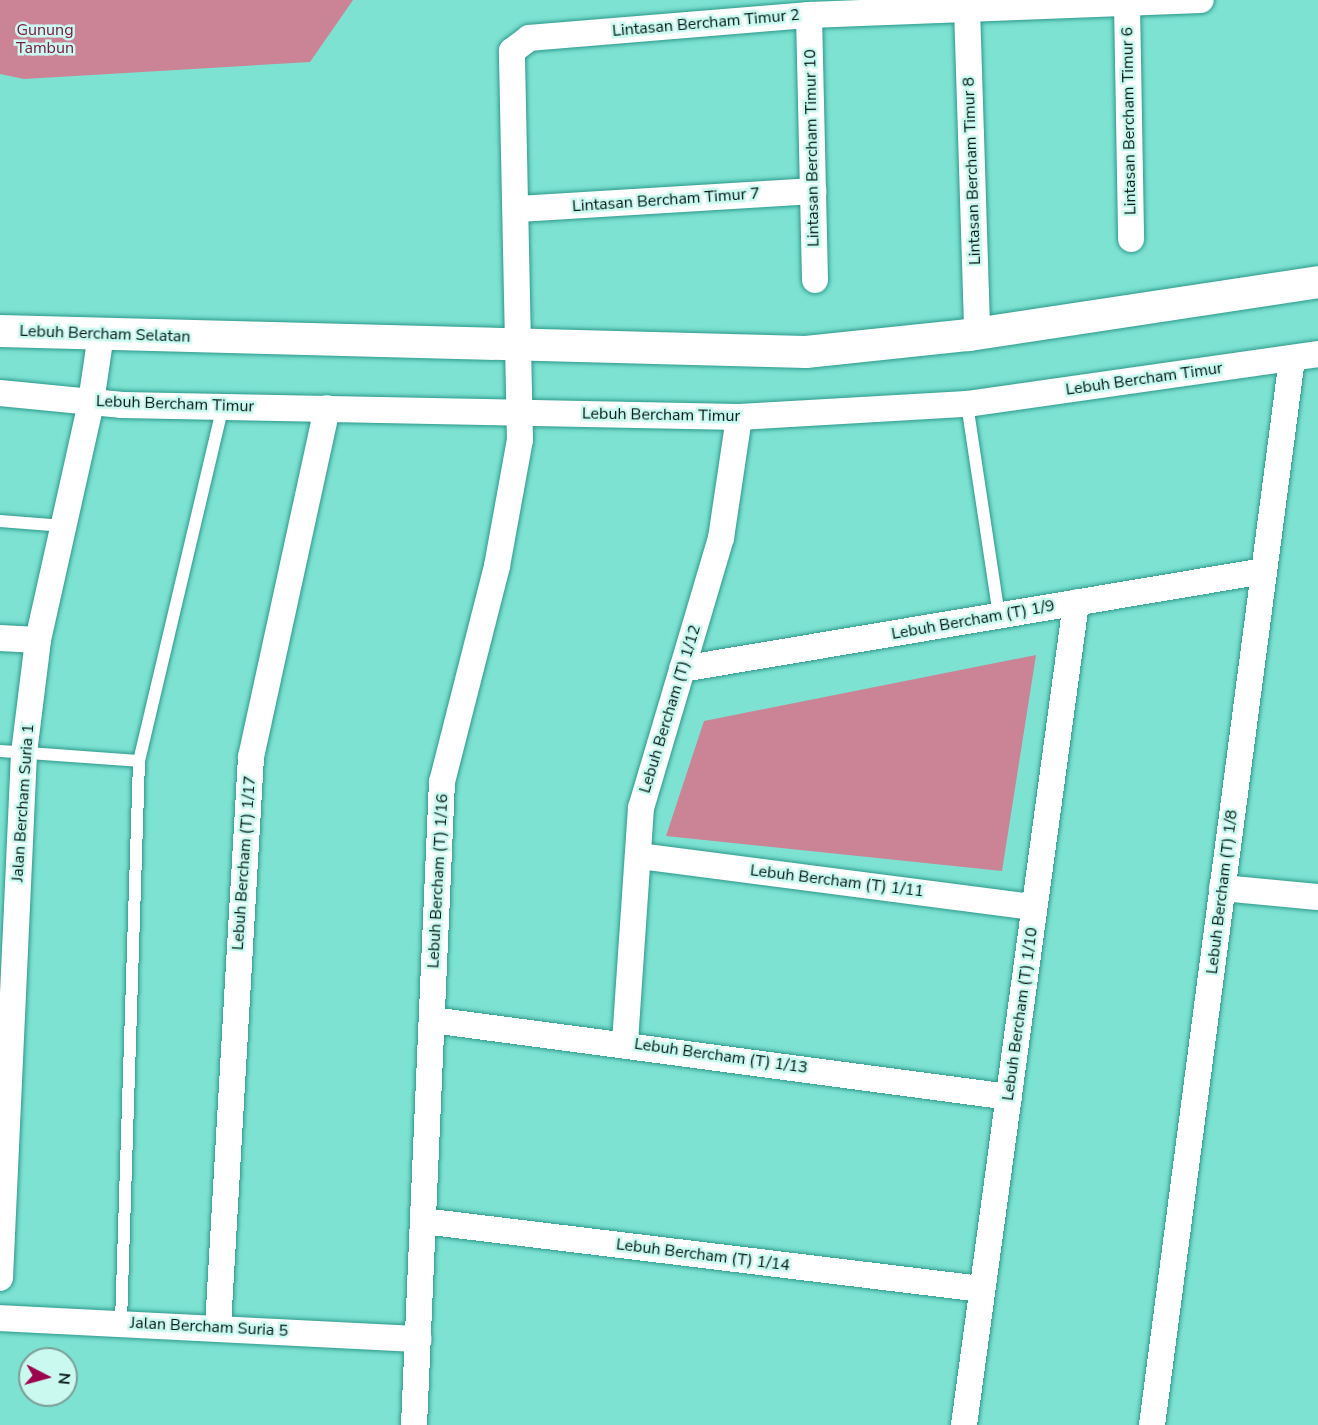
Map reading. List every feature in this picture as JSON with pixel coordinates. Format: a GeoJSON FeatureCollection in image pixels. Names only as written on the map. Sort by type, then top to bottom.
{"type":"FeatureCollection","features":[{"type":"Feature","properties":{"kind":"street","name":"Lintasan Bercham Timur 2"},"geometry":{"type":"LineString","coordinates":[[521,345],[519,209],[511,59],[522,39],[808,15],[1100,2],[1201,0]]}},
{"type":"Feature","properties":{"kind":"street","name":"Lintasan Bercham Timur 6"},"geometry":{"type":"LineString","coordinates":[[1127,3],[1131,239]]}},
{"type":"Feature","properties":{"kind":"street","name":"Lintasan Bercham Timur 8"},"geometry":{"type":"LineString","coordinates":[[967,8],[977,333]]}},
{"type":"Feature","properties":{"kind":"street","name":"Lintasan Bercham Timur 10"},"geometry":{"type":"LineString","coordinates":[[808,15],[815,280]]}},
{"type":"Feature","properties":{"kind":"street","name":"Lintasan Bercham Timur 7"},"geometry":{"type":"LineString","coordinates":[[519,209],[813,191]]}},
{"type":"Feature","properties":{"kind":"street"},"geometry":{"type":"LineString","coordinates":[[521,345],[806,352],[977,333],[1318,282]]}},
{"type":"Feature","properties":{"kind":"street","name":"Lebuh Bercham Selatan"},"geometry":{"type":"LineString","coordinates":[[0,331],[521,345]]}},
{"type":"Feature","properties":{"kind":"street","name":"Jalan Bercham Suria 1"},"geometry":{"type":"LineString","coordinates":[[0,1278],[12,752],[91,402],[101,334]]}},
{"type":"Feature","properties":{"kind":"street","name":"Lebuh Bercham (T) 1/16"},"geometry":{"type":"LineString","coordinates":[[414,1425],[442,782],[510,506],[520,412],[521,345]]}},
{"type":"Feature","properties":{"kind":"street","name":"Lebuh Bercham Timur"},"geometry":{"type":"LineString","coordinates":[[0,393],[91,402],[740,417],[967,404],[1318,354]]}},
{"type":"Feature","properties":{"kind":"street","name":"Lebuh Bercham (T) 1/8"},"geometry":{"type":"LineString","coordinates":[[1152,1425],[1292,358]]}},
{"type":"Feature","properties":{"kind":"street","name":"Lebuh Bercham (T) 1/17"},"geometry":{"type":"LineString","coordinates":[[218,1326],[251,758],[327,408]]}},
{"type":"Feature","properties":{"kind":"street","name":"Lebuh Bercham (T) 1/12"},"geometry":{"type":"LineString","coordinates":[[625,1042],[647,780],[724,528],[740,417]]}},
{"type":"Feature","properties":{"kind":"street","name":"Lebuh Bercham (T) 1/9"},"geometry":{"type":"LineString","coordinates":[[682,669],[1264,571]]}},
{"type":"Feature","properties":{"kind":"street","name":"Lebuh Bercham (T) 1/10"},"geometry":{"type":"LineString","coordinates":[[964,1425],[1076,603]]}},
{"type":"Feature","properties":{"kind":"street"},"geometry":{"type":"LineString","coordinates":[[0,638],[38,640]]}},
{"type":"Feature","properties":{"kind":"street","name":"Lebuh Bercham (T) 1/11"},"geometry":{"type":"LineString","coordinates":[[640,856],[1034,906]]}},
{"type":"Feature","properties":{"kind":"street"},"geometry":{"type":"LineString","coordinates":[[1222,888],[1318,897]]}},
{"type":"Feature","properties":{"kind":"street","name":"Lebuh Bercham (T) 1/13"},"geometry":{"type":"LineString","coordinates":[[432,1020],[625,1042],[1008,1096]]}},
{"type":"Feature","properties":{"kind":"street","name":"Lebuh Bercham (T) 1/14"},"geometry":{"type":"LineString","coordinates":[[423,1221],[982,1289]]}},
{"type":"Feature","properties":{"kind":"street","name":"Jalan Bercham Suria 5"},"geometry":{"type":"LineString","coordinates":[[0,1318],[218,1326],[418,1339]]}},
{"type":"Feature","properties":{"kind":"lane"},"geometry":{"type":"LineString","coordinates":[[967,404],[999,616]]}},
{"type":"Feature","properties":{"kind":"lane"},"geometry":{"type":"LineString","coordinates":[[122,1322],[140,761],[223,406]]}},
{"type":"Feature","properties":{"kind":"lane"},"geometry":{"type":"LineString","coordinates":[[0,521],[64,526]]}},
{"type":"Feature","properties":{"kind":"lane"},"geometry":{"type":"LineString","coordinates":[[12,752],[140,761]]}},
{"type":"Feature","properties":{"kind":"green space","name":"Gunung Tambun"},"geometry":{"type":"Polygon","coordinates":[[[0,0],[353,0],[310,62],[24,79],[0,74],[0,0]]]}},
{"type":"Feature","properties":{"kind":"green space"},"geometry":{"type":"Polygon","coordinates":[[[1036,655],[1002,871],[666,836],[704,721],[1036,655]]]}}]}
